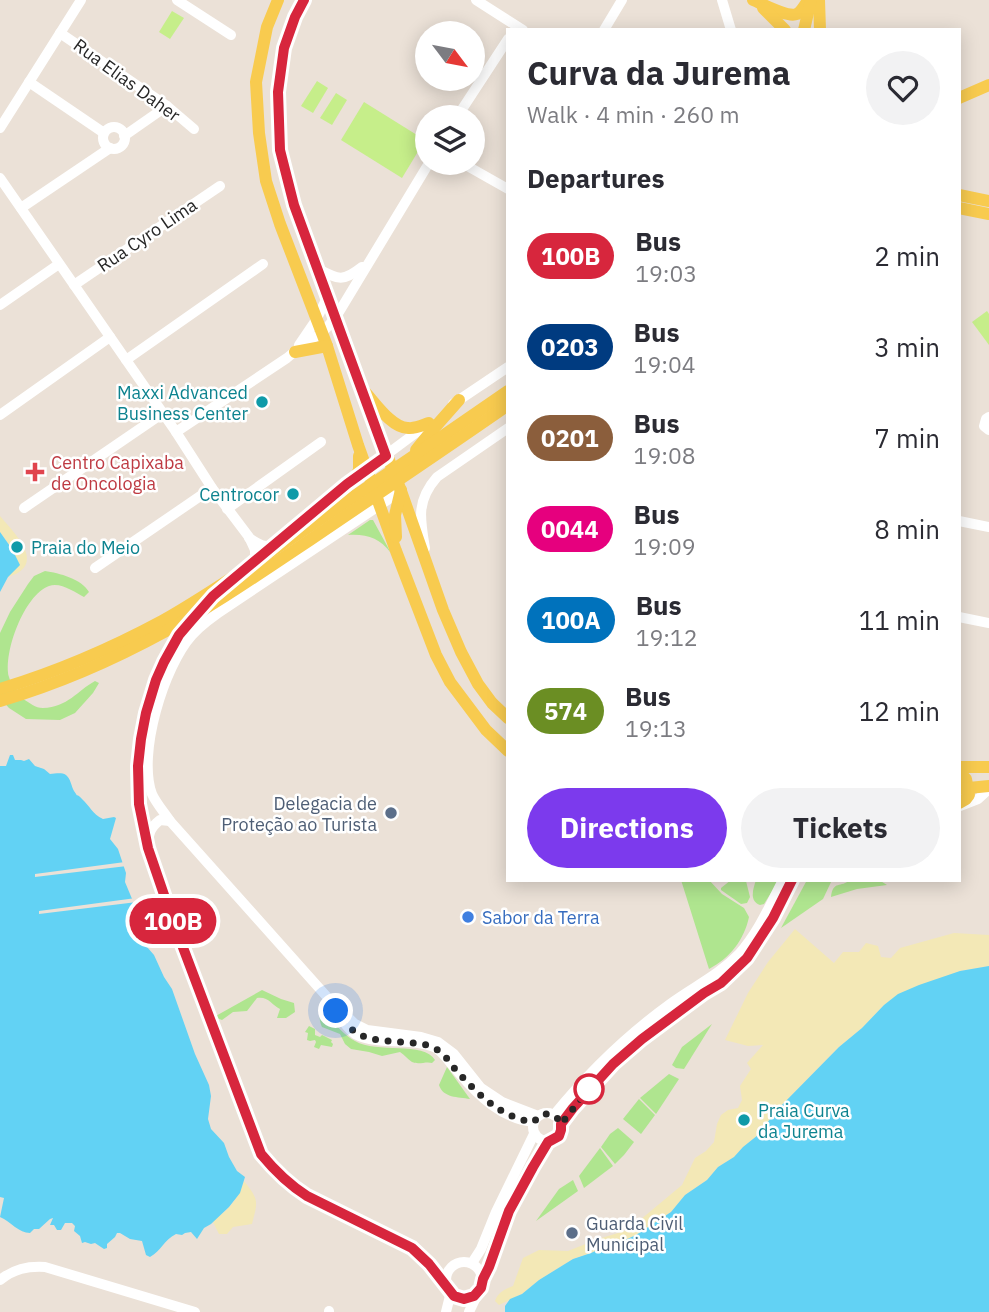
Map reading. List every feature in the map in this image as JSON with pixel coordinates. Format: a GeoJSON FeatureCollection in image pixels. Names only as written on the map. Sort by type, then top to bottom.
{"type":"FeatureCollection","features":[{"type":"Feature","properties":{"kind":"main road"},"geometry":{"type":"LineString","coordinates":[[278,0],[267,27],[256,82],[265,181],[327,346],[358,445],[396,551],[436,655],[450,682],[486,730],[506,749]]}},
{"type":"Feature","properties":{"kind":"main road"},"geometry":{"type":"LineString","coordinates":[[304,0],[284,48],[278,92],[280,150],[294,205],[461,652],[485,694],[506,716]]}},
{"type":"Feature","properties":{"kind":"main road"},"geometry":{"type":"LineString","coordinates":[[752,0],[794,15],[810,0]]}},
{"type":"Feature","properties":{"kind":"main road"},"geometry":{"type":"LineString","coordinates":[[752,0],[783,28]]}},
{"type":"Feature","properties":{"kind":"main road"},"geometry":{"type":"LineString","coordinates":[[804,28],[810,0]]}},
{"type":"Feature","properties":{"kind":"main road"},"geometry":{"type":"LineString","coordinates":[[819,0],[820,28]]}},
{"type":"Feature","properties":{"kind":"main road"},"geometry":{"type":"LineString","coordinates":[[961,97],[989,85]]}},
{"type":"Feature","properties":{"kind":"main road"},"geometry":{"type":"LineString","coordinates":[[961,195],[989,201]]}},
{"type":"Feature","properties":{"kind":"main road"},"geometry":{"type":"LineString","coordinates":[[961,208],[989,214]]}},
{"type":"Feature","properties":{"kind":"main road"},"geometry":{"type":"LineString","coordinates":[[295,352],[327,346]]}},
{"type":"Feature","properties":{"kind":"main road"},"geometry":{"type":"LineString","coordinates":[[360,386],[385,414],[401,427],[410,429],[429,423]]}},
{"type":"Feature","properties":{"kind":"main road"},"geometry":{"type":"LineString","coordinates":[[0,689],[86,658],[172,615],[366,489],[506,392]]}},
{"type":"Feature","properties":{"kind":"main road"},"geometry":{"type":"LineString","coordinates":[[396,551],[395,515],[412,456],[459,400]]}},
{"type":"Feature","properties":{"kind":"main road"},"geometry":{"type":"LineString","coordinates":[[0,701],[51,685],[169,630],[249,581],[506,406]]}},
{"type":"Feature","properties":{"kind":"main road"},"geometry":{"type":"LineString","coordinates":[[355,478],[360,464],[358,445]]}},
{"type":"Feature","properties":{"kind":"main road"},"geometry":{"type":"LineString","coordinates":[[961,769],[989,767]]}},
{"type":"Feature","properties":{"kind":"main road"},"geometry":{"type":"LineString","coordinates":[[961,772],[966,779],[964,788],[969,795],[961,803]]}},
{"type":"Feature","properties":{"kind":"main road"},"geometry":{"type":"LineString","coordinates":[[964,788],[989,787]]}},
{"type":"Feature","properties":{"kind":"street"},"geometry":{"type":"LineString","coordinates":[[0,128],[81,0]]}},
{"type":"Feature","properties":{"kind":"street"},"geometry":{"type":"LineString","coordinates":[[177,0],[231,35]]}},
{"type":"Feature","properties":{"kind":"street"},"geometry":{"type":"LineString","coordinates":[[476,0],[517,28]]}},
{"type":"Feature","properties":{"kind":"street"},"geometry":{"type":"LineString","coordinates":[[605,28],[622,0]]}},
{"type":"Feature","properties":{"kind":"street"},"geometry":{"type":"LineString","coordinates":[[722,0],[730,28]]}},
{"type":"Feature","properties":{"kind":"street","name":"Rua Elias Daher"},"geometry":{"type":"LineString","coordinates":[[60,33],[167,106],[194,129]]}},
{"type":"Feature","properties":{"kind":"street"},"geometry":{"type":"LineString","coordinates":[[465,105],[506,41]]}},
{"type":"Feature","properties":{"kind":"street"},"geometry":{"type":"LineString","coordinates":[[29,82],[104,133]]}},
{"type":"Feature","properties":{"kind":"street"},"geometry":{"type":"LineString","coordinates":[[124,136],[167,106]]}},
{"type":"Feature","properties":{"kind":"street"},"geometry":{"type":"LineString","coordinates":[[21,208],[110,148],[119,147],[124,136],[121,130],[114,127],[104,133],[103,141],[110,148]]}},
{"type":"Feature","properties":{"kind":"street"},"geometry":{"type":"LineString","coordinates":[[176,432],[322,333],[336,317],[421,175]]}},
{"type":"Feature","properties":{"kind":"street"},"geometry":{"type":"LineString","coordinates":[[485,175],[506,186]]}},
{"type":"Feature","properties":{"kind":"street"},"geometry":{"type":"LineString","coordinates":[[0,178],[212,488],[249,537],[255,550],[250,566]]}},
{"type":"Feature","properties":{"kind":"street","name":"Rua Cyro Lima"},"geometry":{"type":"LineString","coordinates":[[74,285],[220,186]]}},
{"type":"Feature","properties":{"kind":"street"},"geometry":{"type":"LineString","coordinates":[[318,269],[336,278],[345,279],[368,263]]}},
{"type":"Feature","properties":{"kind":"street"},"geometry":{"type":"LineString","coordinates":[[0,305],[60,264]]}},
{"type":"Feature","properties":{"kind":"street"},"geometry":{"type":"LineString","coordinates":[[126,360],[263,264]]}},
{"type":"Feature","properties":{"kind":"street"},"geometry":{"type":"LineString","coordinates":[[295,352],[328,296]]}},
{"type":"Feature","properties":{"kind":"street"},"geometry":{"type":"LineString","coordinates":[[0,415],[110,337]]}},
{"type":"Feature","properties":{"kind":"street"},"geometry":{"type":"LineString","coordinates":[[478,1292],[474,1296],[459,1298],[412,1248],[307,1196],[291,1186],[261,1154],[164,898],[148,848],[139,804],[139,752],[146,713],[169,650],[213,596],[355,478],[506,368]]}},
{"type":"Feature","properties":{"kind":"street"},"geometry":{"type":"LineString","coordinates":[[491,378],[506,377]]}},
{"type":"Feature","properties":{"kind":"street"},"geometry":{"type":"LineString","coordinates":[[23,508],[163,413]]}},
{"type":"Feature","properties":{"kind":"street"},"geometry":{"type":"LineString","coordinates":[[989,417],[984,426],[989,430]]}},
{"type":"Feature","properties":{"kind":"street"},"geometry":{"type":"LineString","coordinates":[[430,572],[421,520],[421,506],[429,487],[437,477],[506,429]]}},
{"type":"Feature","properties":{"kind":"street"},"geometry":{"type":"LineString","coordinates":[[227,509],[321,442]]}},
{"type":"Feature","properties":{"kind":"street"},"geometry":{"type":"LineString","coordinates":[[95,568],[212,488]]}},
{"type":"Feature","properties":{"kind":"street"},"geometry":{"type":"LineString","coordinates":[[401,491],[210,619],[191,636],[172,666],[166,683],[150,738],[148,778],[153,796],[170,821],[328,998],[345,1024],[356,1034],[371,1039],[434,1047],[488,1103],[514,1117],[536,1119]]}},
{"type":"Feature","properties":{"kind":"street"},"geometry":{"type":"LineString","coordinates":[[961,522],[989,527]]}},
{"type":"Feature","properties":{"kind":"street"},"geometry":{"type":"LineString","coordinates":[[249,537],[263,546],[277,542]]}},
{"type":"Feature","properties":{"kind":"street"},"geometry":{"type":"LineString","coordinates":[[961,618],[989,623]]}},
{"type":"Feature","properties":{"kind":"street"},"geometry":{"type":"LineString","coordinates":[[961,804],[978,799],[989,787]]}},
{"type":"Feature","properties":{"kind":"street"},"geometry":{"type":"LineString","coordinates":[[148,848],[153,825],[160,820],[170,821]]}},
{"type":"Feature","properties":{"kind":"street"},"geometry":{"type":"LineString","coordinates":[[554,1115],[608,1054],[671,1003],[701,985],[739,954],[782,882]]}},
{"type":"Feature","properties":{"kind":"street"},"geometry":{"type":"LineString","coordinates":[[469,1312],[483,1283],[509,1211],[548,1142],[559,1136],[561,1124],[584,1094],[613,1064],[668,1019],[721,983],[747,958],[773,918],[791,882]]}},
{"type":"Feature","properties":{"kind":"street"},"geometry":{"type":"LineString","coordinates":[[472,1264],[534,1134],[536,1119],[543,1114],[554,1115],[561,1124]]}},
{"type":"Feature","properties":{"kind":"street"},"geometry":{"type":"LineString","coordinates":[[534,1134],[542,1141],[548,1142]]}},
{"type":"Feature","properties":{"kind":"street"},"geometry":{"type":"LineString","coordinates":[[446,1312],[449,1290],[446,1278],[450,1268],[458,1263],[468,1262],[480,1270],[483,1279]]}},
{"type":"Feature","properties":{"kind":"street"},"geometry":{"type":"LineString","coordinates":[[0,1280],[22,1268],[45,1267],[195,1312]]}},
{"type":"Feature","properties":{"kind":"green space"},"geometry":{"type":"Polygon","coordinates":[[[172,11],[184,18],[170,39],[159,32],[172,11]]]}},
{"type":"Feature","properties":{"kind":"green space"},"geometry":{"type":"Polygon","coordinates":[[[317,81],[328,88],[313,113],[301,106],[317,81]]]}},
{"type":"Feature","properties":{"kind":"green space"},"geometry":{"type":"Polygon","coordinates":[[[336,93],[347,100],[332,125],[320,118],[336,93]]]}},
{"type":"Feature","properties":{"kind":"green space"},"geometry":{"type":"Polygon","coordinates":[[[364,102],[415,134],[415,157],[402,178],[341,140],[364,102]]]}},
{"type":"Feature","properties":{"kind":"green space"},"geometry":{"type":"Polygon","coordinates":[[[987,311],[989,314],[989,345],[972,322],[987,311]]]}},
{"type":"Feature","properties":{"kind":"green space"},"geometry":{"type":"Polygon","coordinates":[[[373,520],[391,553],[372,538],[348,535],[373,520]]]}},
{"type":"Feature","properties":{"kind":"green space"},"geometry":{"type":"Polygon","coordinates":[[[45,571],[76,580],[89,592],[84,597],[54,585],[40,592],[31,601],[12,640],[9,677],[14,689],[23,699],[43,708],[59,705],[95,681],[99,683],[75,713],[60,720],[26,719],[9,708],[0,698],[0,633],[28,584],[34,576],[45,571]]]}},
{"type":"Feature","properties":{"kind":"green space"},"geometry":{"type":"Polygon","coordinates":[[[682,882],[711,882],[722,894],[744,908],[749,917],[735,948],[709,969],[682,882]]]}},
{"type":"Feature","properties":{"kind":"green space"},"geometry":{"type":"Polygon","coordinates":[[[728,882],[746,882],[750,897],[747,903],[741,904],[721,888],[728,882]]]}},
{"type":"Feature","properties":{"kind":"green space"},"geometry":{"type":"Polygon","coordinates":[[[755,882],[778,882],[764,904],[760,905],[754,901],[755,882]]]}},
{"type":"Feature","properties":{"kind":"green space"},"geometry":{"type":"Polygon","coordinates":[[[806,882],[831,882],[823,899],[781,928],[806,882]]]}},
{"type":"Feature","properties":{"kind":"green space"},"geometry":{"type":"Polygon","coordinates":[[[847,882],[882,882],[887,885],[857,889],[831,897],[836,886],[847,882]]]}},
{"type":"Feature","properties":{"kind":"green space"},"geometry":{"type":"Polygon","coordinates":[[[262,990],[294,1003],[295,1012],[286,1018],[277,1018],[280,1009],[267,1000],[257,998],[247,1011],[233,1012],[222,1020],[214,1017],[262,990]]]}},
{"type":"Feature","properties":{"kind":"green space"},"geometry":{"type":"Polygon","coordinates":[[[322,1010],[341,1031],[364,1045],[421,1051],[435,1060],[432,1063],[415,1063],[400,1052],[382,1056],[351,1049],[340,1034],[322,1027],[322,1010]]]}},
{"type":"Feature","properties":{"kind":"green space"},"geometry":{"type":"Polygon","coordinates":[[[712,1024],[684,1069],[672,1065],[682,1047],[712,1024]]]}},
{"type":"Feature","properties":{"kind":"green space"},"geometry":{"type":"Polygon","coordinates":[[[309,1026],[315,1029],[315,1035],[332,1040],[332,1047],[314,1047],[315,1040],[307,1040],[308,1033],[305,1032],[309,1026]]]}},
{"type":"Feature","properties":{"kind":"green space"},"geometry":{"type":"Polygon","coordinates":[[[447,1067],[470,1099],[452,1096],[441,1089],[439,1085],[447,1067]]]}},
{"type":"Feature","properties":{"kind":"green space"},"geometry":{"type":"Polygon","coordinates":[[[669,1074],[679,1079],[656,1114],[640,1098],[669,1074]]]}},
{"type":"Feature","properties":{"kind":"green space"},"geometry":{"type":"Polygon","coordinates":[[[639,1099],[655,1115],[641,1134],[623,1119],[639,1099]]]}},
{"type":"Feature","properties":{"kind":"green space"},"geometry":{"type":"Polygon","coordinates":[[[618,1128],[634,1142],[615,1164],[601,1147],[618,1128]]]}},
{"type":"Feature","properties":{"kind":"green space"},"geometry":{"type":"Polygon","coordinates":[[[600,1148],[613,1166],[584,1188],[579,1176],[600,1148]]]}},
{"type":"Feature","properties":{"kind":"green space"},"geometry":{"type":"Polygon","coordinates":[[[573,1180],[578,1191],[536,1221],[559,1189],[573,1180]]]}},
{"type":"Feature","properties":{"kind":"sand","name":"Praia do Meio"},"geometry":{"type":"Polygon","coordinates":[[[0,516],[20,540],[27,557],[26,565],[20,572],[8,577],[15,558],[0,532],[0,516]]]}},
{"type":"Feature","properties":{"kind":"sand","name":"Praia Curva da Jurema"},"geometry":{"type":"Polygon","coordinates":[[[795,929],[834,963],[843,952],[859,952],[866,943],[878,946],[881,957],[891,958],[900,948],[954,933],[989,935],[989,966],[960,971],[884,1005],[776,1111],[758,1135],[734,1157],[718,1167],[707,1180],[685,1195],[671,1212],[636,1235],[573,1259],[522,1294],[499,1305],[495,1301],[496,1298],[502,1291],[513,1286],[523,1258],[539,1250],[568,1251],[628,1230],[682,1185],[695,1158],[714,1142],[721,1115],[738,1108],[742,1100],[740,1086],[751,1069],[747,1063],[763,1045],[748,1046],[725,1040],[748,993],[768,962],[795,929]]]}},
{"type":"Feature","properties":{"kind":"sand"},"geometry":{"type":"Polygon","coordinates":[[[244,1181],[256,1201],[252,1224],[233,1227],[227,1234],[219,1234],[214,1219],[232,1203],[244,1181]]]}},
{"type":"Feature","properties":{"kind":"water"},"geometry":{"type":"Polygon","coordinates":[[[0,532],[20,565],[8,577],[0,592],[0,532]]]}},
{"type":"Feature","properties":{"kind":"water"},"geometry":{"type":"Polygon","coordinates":[[[10,755],[13,755],[15,760],[29,759],[35,766],[50,774],[66,775],[77,795],[96,815],[103,819],[116,818],[110,839],[118,849],[126,873],[125,882],[135,906],[140,933],[172,989],[209,1085],[211,1096],[208,1119],[211,1129],[224,1143],[237,1171],[245,1177],[240,1193],[229,1207],[204,1228],[197,1239],[191,1232],[176,1234],[150,1257],[146,1255],[142,1241],[130,1239],[120,1233],[117,1233],[104,1249],[95,1243],[82,1243],[72,1223],[65,1223],[61,1230],[57,1230],[54,1225],[50,1225],[53,1218],[30,1233],[0,1217],[4,1198],[0,1197],[0,766],[6,766],[10,755]]]}},
{"type":"Feature","properties":{"kind":"water"},"geometry":{"type":"Polygon","coordinates":[[[989,966],[989,1312],[505,1312],[505,1306],[510,1299],[522,1294],[573,1259],[636,1235],[671,1212],[685,1195],[707,1180],[718,1167],[734,1157],[758,1135],[776,1111],[839,1047],[898,994],[960,971],[989,966]]]}},
{"type":"Feature","properties":{"kind":"pier"},"geometry":{"type":"Polygon","coordinates":[[[125,862],[127,866],[35,877],[35,874],[125,862]]]}},
{"type":"Feature","properties":{"kind":"pier"},"geometry":{"type":"Polygon","coordinates":[[[136,898],[137,902],[39,914],[39,911],[136,898]]]}},
{"type":"Feature","properties":{"kind":"bus line","name":"100B"},"geometry":{"type":"LineString","coordinates":[[304,0],[284,48],[278,92],[280,150],[294,205],[386,456],[347,484],[213,596],[179,635],[156,680],[146,713],[138,766],[139,804],[148,848],[261,1154],[291,1186],[307,1196],[412,1248],[429,1264],[454,1296],[464,1299],[474,1296],[481,1288],[509,1211],[548,1142],[559,1136],[561,1124],[573,1108],[613,1064],[642,1039],[721,983],[747,958],[773,918],[791,882]]}},
{"type":"Feature","properties":{"kind":"place","name":"Maxxi Advanced Business Center"},"geometry":{"type":"Point","coordinates":[262,402]}},
{"type":"Feature","properties":{"kind":"place","name":"Centro Capixaba de Oncologia"},"geometry":{"type":"Point","coordinates":[35,472]}},
{"type":"Feature","properties":{"kind":"place","name":"Centrocor"},"geometry":{"type":"Point","coordinates":[293,494]}},
{"type":"Feature","properties":{"kind":"place","name":"Praia do Meio"},"geometry":{"type":"Point","coordinates":[17,547]}},
{"type":"Feature","properties":{"kind":"place","name":"Delegacia de Proteção ao Turista"},"geometry":{"type":"Point","coordinates":[391,813]}},
{"type":"Feature","properties":{"kind":"place","name":"Sabor da Terra"},"geometry":{"type":"Point","coordinates":[468,917]}},
{"type":"Feature","properties":{"kind":"place","name":"Praia Curva da Jurema"},"geometry":{"type":"Point","coordinates":[744,1120]}},
{"type":"Feature","properties":{"kind":"place","name":"Guarda Civil Municipal"},"geometry":{"type":"Point","coordinates":[572,1233]}},
{"type":"Feature","properties":{"kind":"route"},"geometry":{"type":"LineString","coordinates":[[336,1011],[356,1034],[371,1039],[434,1047],[488,1103],[526,1121],[534,1122],[538,1116],[549,1113],[561,1124],[589,1089]]}}]}
